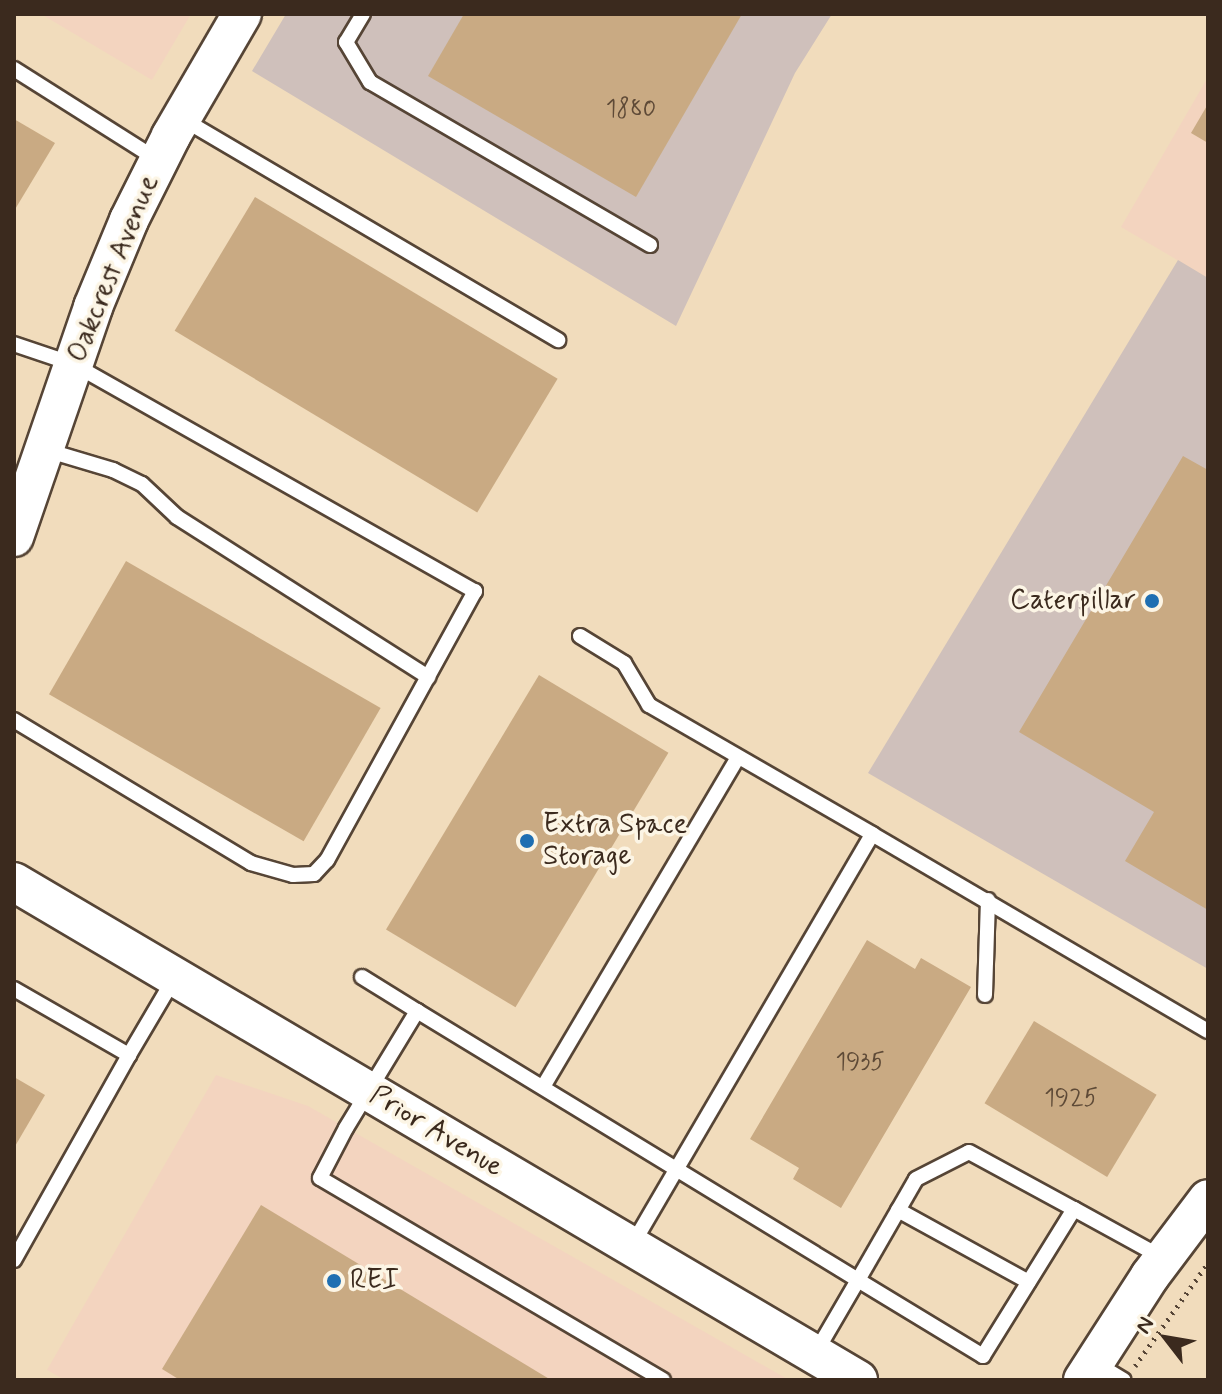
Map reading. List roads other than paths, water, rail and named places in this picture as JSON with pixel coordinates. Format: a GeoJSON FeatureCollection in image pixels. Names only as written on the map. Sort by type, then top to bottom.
{"type":"FeatureCollection","features":[{"type":"Feature","properties":{"kind":"street","name":"Oakcrest Avenue"},"geometry":{"type":"LineString","coordinates":[[14,537],[24,483],[46,450],[73,364],[129,220],[181,118],[242,14]]}},
{"type":"Feature","properties":{"kind":"street","name":"Prior Avenue"},"geometry":{"type":"LineString","coordinates":[[14,882],[858,1380]]}},
{"type":"Feature","properties":{"kind":"street"},"geometry":{"type":"LineString","coordinates":[[1108,1373],[1163,1258],[1208,1199]]}},
{"type":"Feature","properties":{"kind":"lane"},"geometry":{"type":"LineString","coordinates":[[363,14],[346,42],[370,82],[650,245]]}},
{"type":"Feature","properties":{"kind":"lane"},"geometry":{"type":"LineString","coordinates":[[14,69],[159,160]]}},
{"type":"Feature","properties":{"kind":"lane"},"geometry":{"type":"LineString","coordinates":[[181,118],[558,340]]}},
{"type":"Feature","properties":{"kind":"lane"},"geometry":{"type":"LineString","coordinates":[[14,344],[73,364],[475,591],[327,860],[314,874],[293,875],[251,863],[14,720]]}},
{"type":"Feature","properties":{"kind":"lane"},"geometry":{"type":"LineString","coordinates":[[46,450],[113,470],[142,484],[177,517],[428,677]]}},
{"type":"Feature","properties":{"kind":"lane"},"geometry":{"type":"LineString","coordinates":[[580,636],[624,663],[649,705],[1208,1031]]}},
{"type":"Feature","properties":{"kind":"lane"},"geometry":{"type":"LineString","coordinates":[[543,1087],[738,757]]}},
{"type":"Feature","properties":{"kind":"lane"},"geometry":{"type":"LineString","coordinates":[[631,1247],[872,834]]}},
{"type":"Feature","properties":{"kind":"lane"},"geometry":{"type":"LineString","coordinates":[[985,995],[988,900]]}},
{"type":"Feature","properties":{"kind":"lane"},"geometry":{"type":"LineString","coordinates":[[14,1260],[175,977]]}},
{"type":"Feature","properties":{"kind":"lane"},"geometry":{"type":"LineString","coordinates":[[362,977],[983,1356],[1074,1209]]}},
{"type":"Feature","properties":{"kind":"lane"},"geometry":{"type":"LineString","coordinates":[[14,989],[129,1055]]}},
{"type":"Feature","properties":{"kind":"lane"},"geometry":{"type":"LineString","coordinates":[[417,1011],[320,1178],[663,1380]]}},
{"type":"Feature","properties":{"kind":"lane"},"geometry":{"type":"LineString","coordinates":[[815,1354],[916,1179],[969,1152],[1163,1258]]}},
{"type":"Feature","properties":{"kind":"lane"},"geometry":{"type":"LineString","coordinates":[[898,1210],[1029,1282]]}},
{"type":"Feature","properties":{"kind":"place","name":"Caterpillar"},"geometry":{"type":"Point","coordinates":[1152,601]}},
{"type":"Feature","properties":{"kind":"place","name":"Extra Space Storage"},"geometry":{"type":"Point","coordinates":[527,841]}},
{"type":"Feature","properties":{"kind":"place","name":"REI"},"geometry":{"type":"Point","coordinates":[334,1281]}}]}
